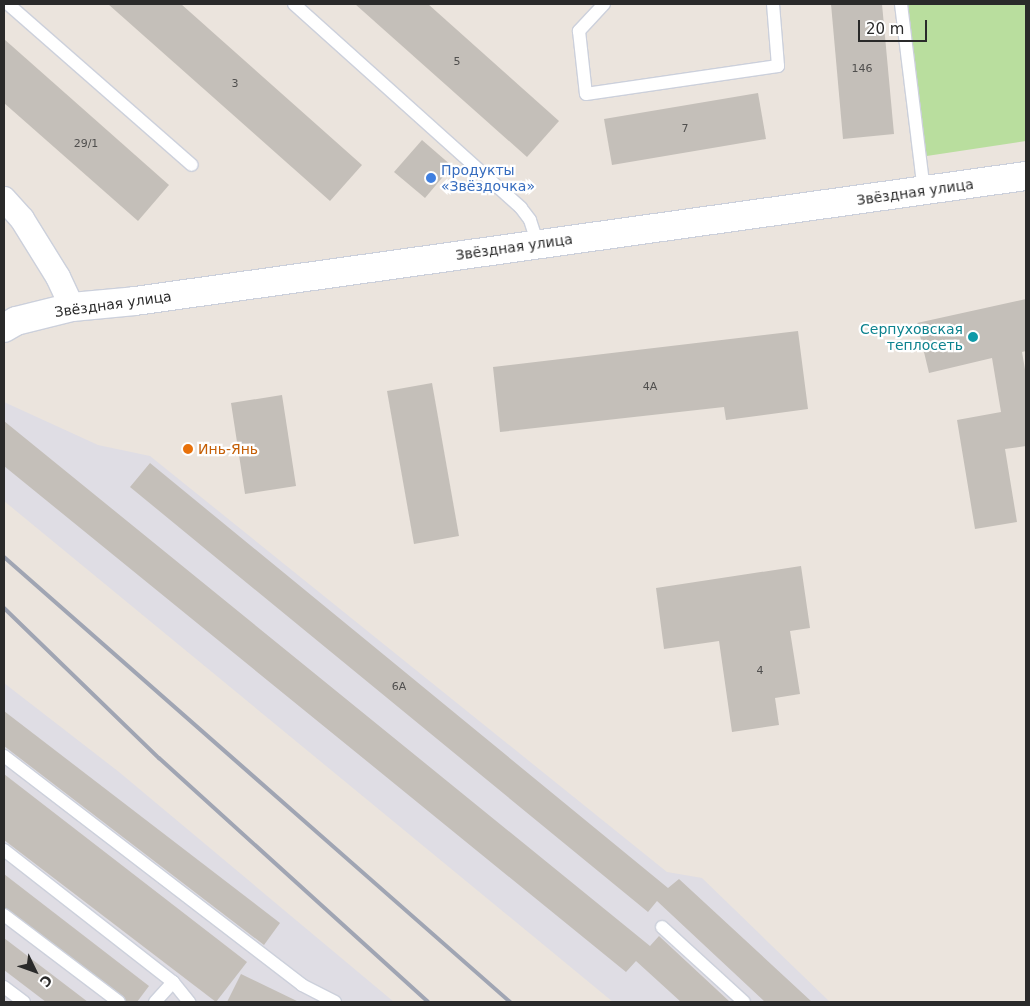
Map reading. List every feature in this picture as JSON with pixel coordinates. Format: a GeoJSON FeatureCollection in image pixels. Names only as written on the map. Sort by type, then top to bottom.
{"type":"FeatureCollection","features":[{"type":"Feature","properties":{"kind":"main road","name":"Звёздная улица"},"geometry":{"type":"LineString","coordinates":[[4,328],[16,321],[72,307],[1026,176]]}},
{"type":"Feature","properties":{"kind":"street"},"geometry":{"type":"LineString","coordinates":[[4,199],[22,219],[58,277],[72,307]]}},
{"type":"Feature","properties":{"kind":"lane"},"geometry":{"type":"LineString","coordinates":[[8,4],[192,165]]}},
{"type":"Feature","properties":{"kind":"lane"},"geometry":{"type":"LineString","coordinates":[[294,4],[520,208],[530,220],[538,244]]}},
{"type":"Feature","properties":{"kind":"lane"},"geometry":{"type":"LineString","coordinates":[[604,4],[579,31],[586,94],[778,66],[773,4]]}},
{"type":"Feature","properties":{"kind":"lane"},"geometry":{"type":"LineString","coordinates":[[901,4],[924,191]]}},
{"type":"Feature","properties":{"kind":"lane"},"geometry":{"type":"LineString","coordinates":[[4,756],[302,984],[335,1002]]}},
{"type":"Feature","properties":{"kind":"lane"},"geometry":{"type":"LineString","coordinates":[[4,850],[174,982],[190,1002]]}},
{"type":"Feature","properties":{"kind":"lane"},"geometry":{"type":"LineString","coordinates":[[4,915],[119,1002]]}},
{"type":"Feature","properties":{"kind":"lane"},"geometry":{"type":"LineString","coordinates":[[662,927],[744,1002]]}},
{"type":"Feature","properties":{"kind":"lane"},"geometry":{"type":"LineString","coordinates":[[155,1002],[174,982]]}},
{"type":"Feature","properties":{"kind":"lane"},"geometry":{"type":"LineString","coordinates":[[4,987],[24,1002]]}},
{"type":"Feature","properties":{"kind":"shaded area"},"geometry":{"type":"Polygon","coordinates":[[[4,402],[98,445],[150,456],[667,872],[702,878],[830,1002],[613,1002],[4,501],[4,402]]]}},
{"type":"Feature","properties":{"kind":"shaded area"},"geometry":{"type":"Polygon","coordinates":[[[4,683],[119,772],[394,1002],[4,1002],[4,683]]]}},
{"type":"Feature","properties":{"kind":"green space"},"geometry":{"type":"Polygon","coordinates":[[[901,4],[1026,4],[1026,141],[920,157],[901,4]]]}},
{"type":"Feature","properties":{"kind":"building"},"geometry":{"type":"Polygon","coordinates":[[[108,4],[181,4],[362,165],[330,201],[108,4]]]}},
{"type":"Feature","properties":{"kind":"building"},"geometry":{"type":"Polygon","coordinates":[[[355,4],[428,4],[559,121],[527,157],[355,4]]]}},
{"type":"Feature","properties":{"kind":"building"},"geometry":{"type":"Polygon","coordinates":[[[831,4],[882,4],[894,134],[843,139],[831,4]]]}},
{"type":"Feature","properties":{"kind":"building"},"geometry":{"type":"Polygon","coordinates":[[[4,39],[169,185],[138,221],[4,103],[4,39]]]}},
{"type":"Feature","properties":{"kind":"building"},"geometry":{"type":"Polygon","coordinates":[[[758,93],[766,139],[612,165],[604,119],[758,93]]]}},
{"type":"Feature","properties":{"kind":"building"},"geometry":{"type":"Polygon","coordinates":[[[422,140],[452,166],[425,198],[394,172],[422,140]]]}},
{"type":"Feature","properties":{"kind":"building"},"geometry":{"type":"Polygon","coordinates":[[[1026,299],[1026,351],[1022,352],[1026,375],[1026,446],[1005,449],[1017,522],[975,529],[957,420],[1001,412],[992,358],[929,373],[917,323],[1026,299]]]}},
{"type":"Feature","properties":{"kind":"building"},"geometry":{"type":"Polygon","coordinates":[[[798,331],[808,409],[726,420],[724,407],[500,432],[493,367],[798,331]]]}},
{"type":"Feature","properties":{"kind":"building"},"geometry":{"type":"Polygon","coordinates":[[[432,383],[459,536],[414,544],[387,391],[432,383]]]}},
{"type":"Feature","properties":{"kind":"building"},"geometry":{"type":"Polygon","coordinates":[[[282,395],[296,486],[245,494],[231,403],[282,395]]]}},
{"type":"Feature","properties":{"kind":"building"},"geometry":{"type":"Polygon","coordinates":[[[4,421],[650,946],[659,936],[730,1002],[681,1002],[636,961],[626,972],[4,466],[4,421]]]}},
{"type":"Feature","properties":{"kind":"building"},"geometry":{"type":"Polygon","coordinates":[[[150,463],[668,888],[679,879],[812,1002],[765,1002],[657,901],[648,912],[130,487],[150,463]]]}},
{"type":"Feature","properties":{"kind":"building"},"geometry":{"type":"Polygon","coordinates":[[[801,566],[810,628],[790,631],[800,694],[775,698],[779,725],[732,732],[719,641],[664,649],[656,588],[801,566]]]}},
{"type":"Feature","properties":{"kind":"building"},"geometry":{"type":"Polygon","coordinates":[[[4,711],[280,923],[264,945],[4,746],[4,711]]]}},
{"type":"Feature","properties":{"kind":"building"},"geometry":{"type":"Polygon","coordinates":[[[4,774],[247,962],[216,1002],[4,840],[4,774]]]}},
{"type":"Feature","properties":{"kind":"building"},"geometry":{"type":"Polygon","coordinates":[[[4,874],[149,986],[137,1002],[127,1002],[4,907],[4,874]]]}},
{"type":"Feature","properties":{"kind":"building"},"geometry":{"type":"Polygon","coordinates":[[[4,938],[88,1002],[46,1002],[4,970],[4,938]]]}},
{"type":"Feature","properties":{"kind":"building"},"geometry":{"type":"Polygon","coordinates":[[[241,974],[299,1002],[227,1002],[241,974]]]}},
{"type":"Feature","properties":{"kind":"railway"},"geometry":{"type":"LineString","coordinates":[[4,557],[510,1002]]}},
{"type":"Feature","properties":{"kind":"railway"},"geometry":{"type":"LineString","coordinates":[[4,608],[159,758],[428,1002]]}},
{"type":"Feature","properties":{"kind":"place","name":"Продукты «Звёздочка»"},"geometry":{"type":"Point","coordinates":[431,178]}},
{"type":"Feature","properties":{"kind":"place","name":"Серпуховская теплосеть"},"geometry":{"type":"Point","coordinates":[973,337]}},
{"type":"Feature","properties":{"kind":"place","name":"Инь-Янь"},"geometry":{"type":"Point","coordinates":[188,449]}}]}
